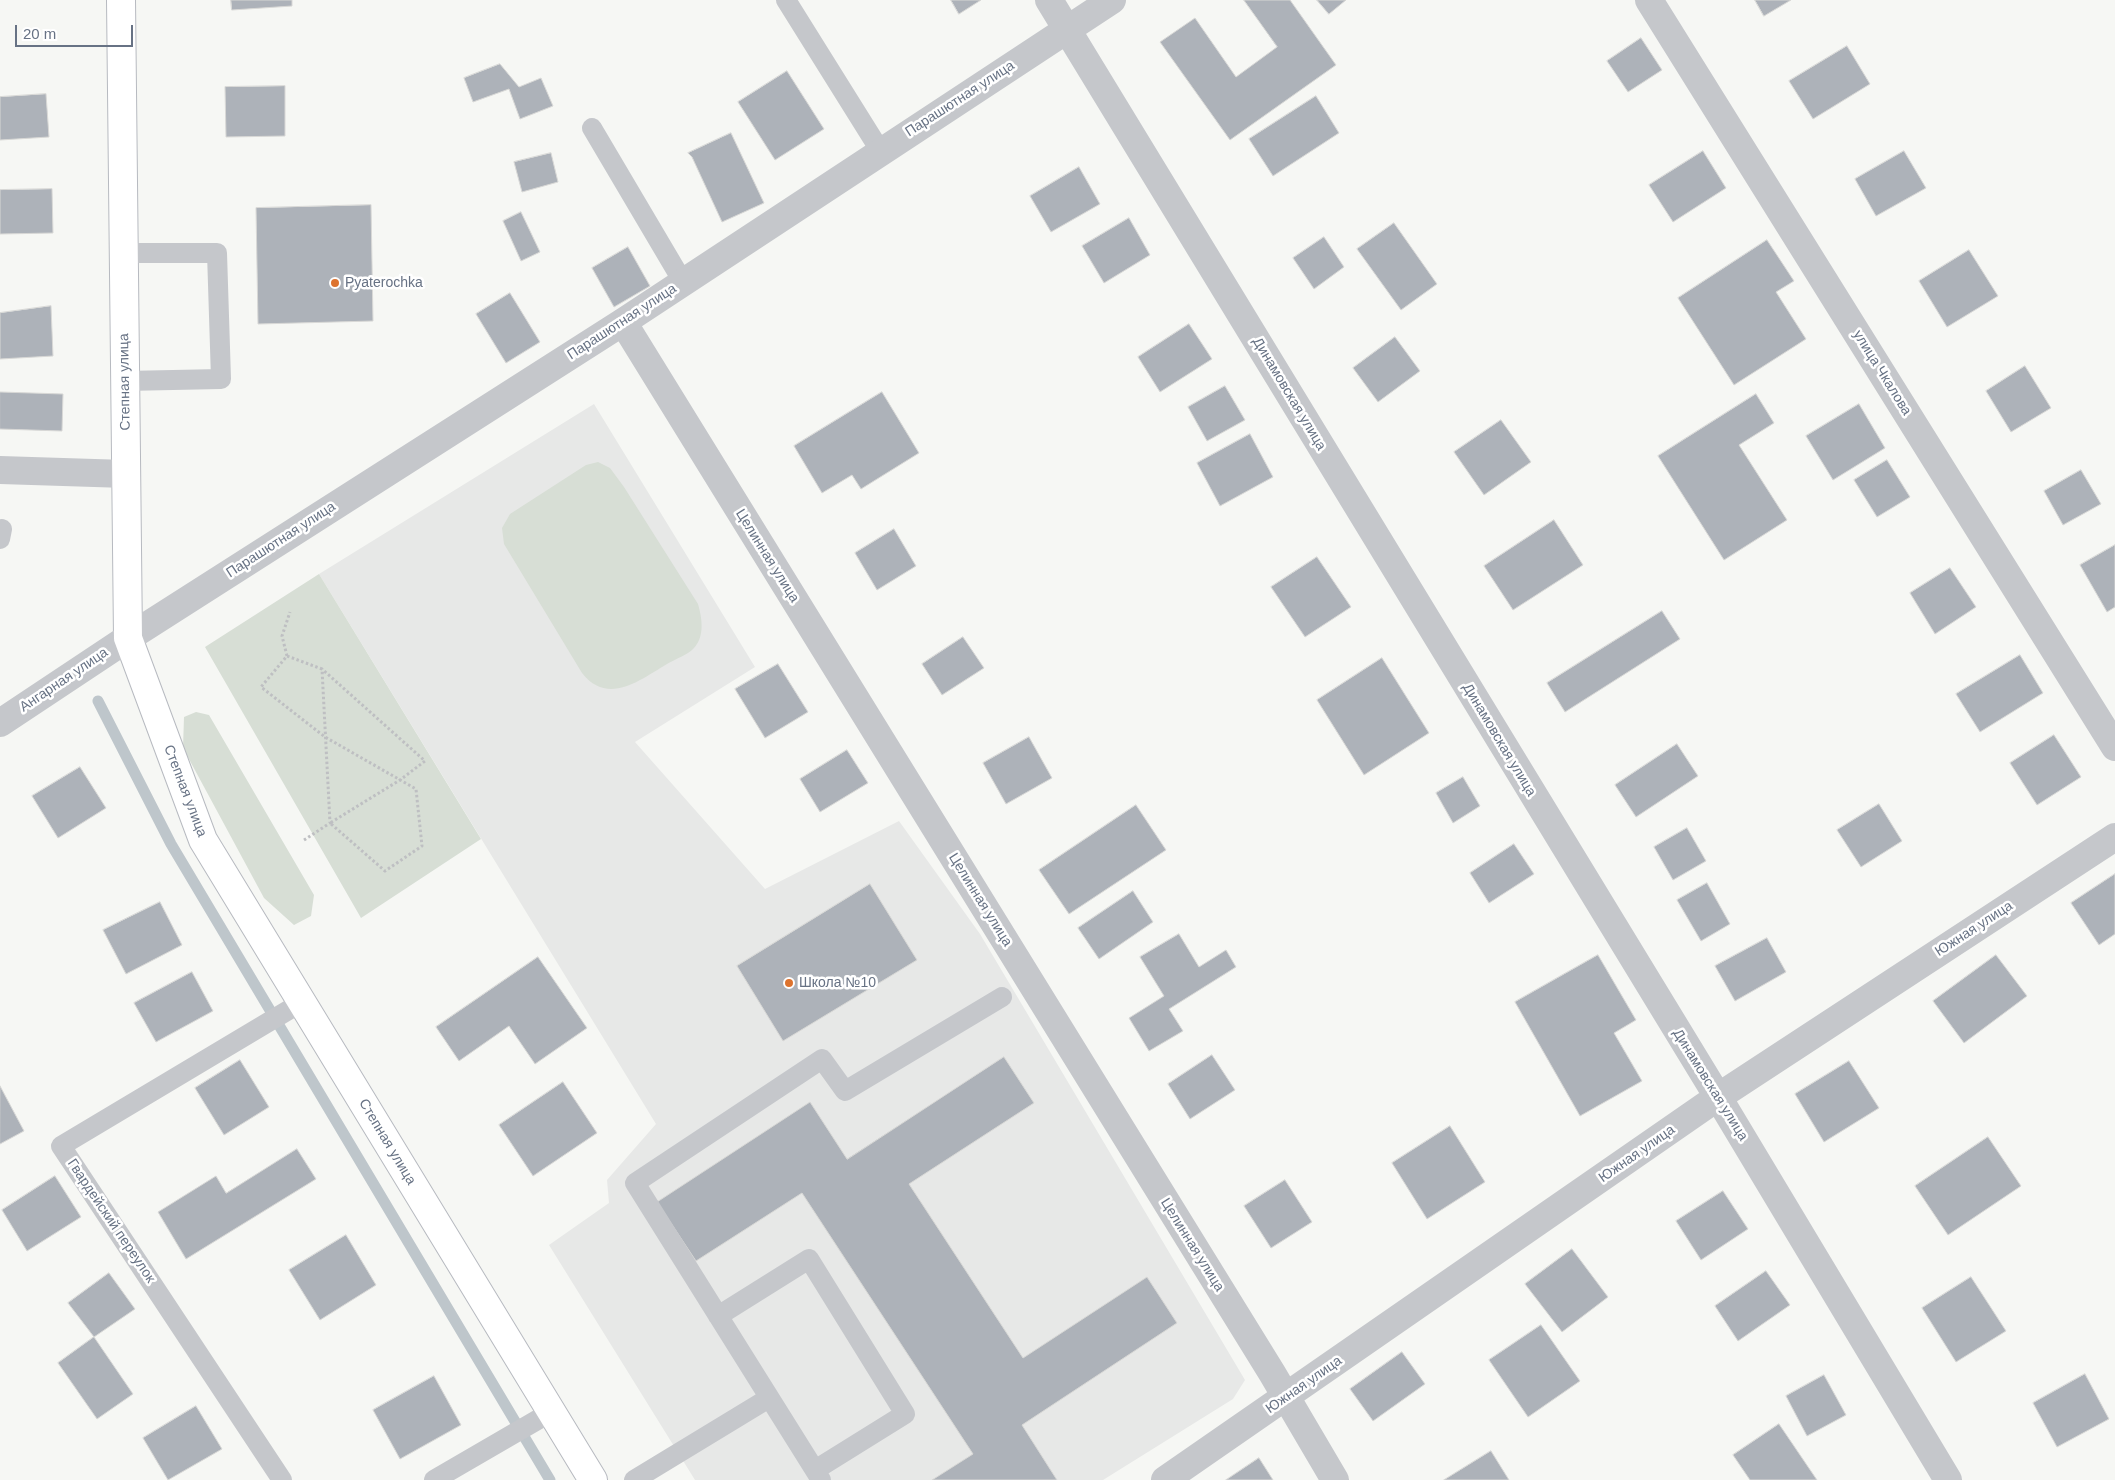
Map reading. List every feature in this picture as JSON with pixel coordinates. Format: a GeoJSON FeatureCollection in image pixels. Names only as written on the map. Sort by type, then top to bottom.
{"type":"FeatureCollection","features":[{"type":"Feature","properties":{"kind":"street","name":"Степная улица"},"geometry":{"type":"LineString","coordinates":[[121,0],[128,638],[203,840],[292,1008],[542,1417],[593,1480]]}},
{"type":"Feature","properties":{"kind":"street","name":"Динамовская улица"},"geometry":{"type":"LineString","coordinates":[[1049,0],[1718,1097],[1948,1480]]}},
{"type":"Feature","properties":{"kind":"street","name":"Парашютная улица"},"geometry":{"type":"LineString","coordinates":[[128,638],[622,322],[1112,0]]}},
{"type":"Feature","properties":{"kind":"street","name":"улица Чкалова"},"geometry":{"type":"LineString","coordinates":[[1649,0],[2115,747]]}},
{"type":"Feature","properties":{"kind":"street","name":"Целинная улица"},"geometry":{"type":"LineString","coordinates":[[622,322],[1335,1480]]}},
{"type":"Feature","properties":{"kind":"street"},"geometry":{"type":"LineString","coordinates":[[0,470],[126,474]]}},
{"type":"Feature","properties":{"kind":"street","name":"Ангарная улица"},"geometry":{"type":"LineString","coordinates":[[0,723],[128,638]]}},
{"type":"Feature","properties":{"kind":"street","name":"Южная улица"},"geometry":{"type":"LineString","coordinates":[[1165,1480],[1718,1097],[2115,837]]}},
{"type":"Feature","properties":{"kind":"lane"},"geometry":{"type":"LineString","coordinates":[[786,0],[881,152]]}},
{"type":"Feature","properties":{"kind":"lane"},"geometry":{"type":"LineString","coordinates":[[592,128],[683,282]]}},
{"type":"Feature","properties":{"kind":"lane"},"geometry":{"type":"LineString","coordinates":[[124,253],[217,253],[221,379],[125,381]]}},
{"type":"Feature","properties":{"kind":"lane"},"geometry":{"type":"LineString","coordinates":[[718,1316],[809,1259],[905,1414],[818,1475],[718,1316],[635,1183],[822,1058],[844,1091],[1002,997]]}},
{"type":"Feature","properties":{"kind":"lane","name":"Гвардейский переулок"},"geometry":{"type":"LineString","coordinates":[[282,1480],[61,1146],[292,1008]]}},
{"type":"Feature","properties":{"kind":"lane"},"geometry":{"type":"LineString","coordinates":[[634,1480],[770,1398]]}},
{"type":"Feature","properties":{"kind":"lane"},"geometry":{"type":"LineString","coordinates":[[434,1480],[542,1417]]}},
{"type":"Feature","properties":{"kind":"path"},"geometry":{"type":"LineString","coordinates":[[287,656],[282,636],[290,612]]}},
{"type":"Feature","properties":{"kind":"path"},"geometry":{"type":"LineString","coordinates":[[287,656],[322,669],[425,761],[400,780],[304,840]]}},
{"type":"Feature","properties":{"kind":"path"},"geometry":{"type":"LineString","coordinates":[[287,656],[261,686],[325,737],[416,789],[422,846],[385,871],[330,823],[325,737],[322,669]]}},
{"type":"Feature","properties":{"kind":"shaded area","name":"Школа №10"},"geometry":{"type":"Polygon","coordinates":[[[594,404],[755,667],[635,742],[765,889],[899,821],[980,934],[1245,1380],[1233,1399],[1103,1480],[695,1480],[549,1245],[609,1203],[607,1180],[656,1124],[319,574],[594,404]]]}},
{"type":"Feature","properties":{"kind":"shaded area"},"geometry":{"type":"Polygon","coordinates":[[[598,462],[610,468],[624,487],[698,604],[701,615],[700,638],[691,650],[635,683],[613,689],[602,688],[592,683],[582,673],[504,544],[502,528],[510,514],[586,465],[598,462]]]}},
{"type":"Feature","properties":{"kind":"shaded area"},"geometry":{"type":"Polygon","coordinates":[[[319,574],[481,839],[361,918],[205,647],[319,574]]]}},
{"type":"Feature","properties":{"kind":"shaded area"},"geometry":{"type":"Polygon","coordinates":[[[196,712],[209,715],[314,895],[311,916],[294,925],[264,898],[183,748],[184,717],[196,712]]]}},
{"type":"Feature","properties":{"kind":"building"},"geometry":{"type":"Polygon","coordinates":[[[231,0],[292,0],[292,6],[232,10],[231,0]]]}},
{"type":"Feature","properties":{"kind":"building"},"geometry":{"type":"Polygon","coordinates":[[[951,0],[981,0],[959,14],[951,0]]]}},
{"type":"Feature","properties":{"kind":"building"},"geometry":{"type":"Polygon","coordinates":[[[1244,0],[1290,0],[1336,65],[1230,140],[1160,42],[1195,18],[1236,77],[1277,47],[1244,0]]]}},
{"type":"Feature","properties":{"kind":"building"},"geometry":{"type":"Polygon","coordinates":[[[1317,0],[1346,0],[1329,14],[1317,0]]]}},
{"type":"Feature","properties":{"kind":"building"},"geometry":{"type":"Polygon","coordinates":[[[1755,0],[1791,0],[1764,16],[1755,0]]]}},
{"type":"Feature","properties":{"kind":"building"},"geometry":{"type":"Polygon","coordinates":[[[1641,38],[1662,70],[1628,92],[1607,61],[1641,38]]]}},
{"type":"Feature","properties":{"kind":"building"},"geometry":{"type":"Polygon","coordinates":[[[1847,46],[1870,84],[1813,119],[1789,81],[1847,46]]]}},
{"type":"Feature","properties":{"kind":"building"},"geometry":{"type":"Polygon","coordinates":[[[500,64],[519,87],[541,78],[553,106],[520,119],[509,89],[473,102],[464,78],[500,64]]]}},
{"type":"Feature","properties":{"kind":"building"},"geometry":{"type":"Polygon","coordinates":[[[787,71],[824,129],[775,160],[738,102],[787,71]]]}},
{"type":"Feature","properties":{"kind":"building"},"geometry":{"type":"Polygon","coordinates":[[[285,86],[285,136],[226,137],[225,87],[285,86]]]}},
{"type":"Feature","properties":{"kind":"building"},"geometry":{"type":"Polygon","coordinates":[[[46,94],[49,137],[0,140],[0,97],[46,94]]]}},
{"type":"Feature","properties":{"kind":"building"},"geometry":{"type":"Polygon","coordinates":[[[1316,96],[1339,133],[1273,176],[1249,139],[1316,96]]]}},
{"type":"Feature","properties":{"kind":"building"},"geometry":{"type":"Polygon","coordinates":[[[731,133],[764,203],[722,222],[692,157],[688,153],[731,133]]]}},
{"type":"Feature","properties":{"kind":"building"},"geometry":{"type":"Polygon","coordinates":[[[1703,151],[1726,188],[1673,222],[1649,185],[1703,151]]]}},
{"type":"Feature","properties":{"kind":"building"},"geometry":{"type":"Polygon","coordinates":[[[1904,151],[1926,188],[1876,216],[1855,179],[1904,151]]]}},
{"type":"Feature","properties":{"kind":"building"},"geometry":{"type":"Polygon","coordinates":[[[551,153],[558,182],[522,192],[514,162],[551,153]]]}},
{"type":"Feature","properties":{"kind":"building"},"geometry":{"type":"Polygon","coordinates":[[[1079,167],[1100,204],[1051,232],[1030,196],[1079,167]]]}},
{"type":"Feature","properties":{"kind":"building"},"geometry":{"type":"Polygon","coordinates":[[[52,189],[53,233],[0,234],[0,190],[52,189]]]}},
{"type":"Feature","properties":{"kind":"building"},"geometry":{"type":"Polygon","coordinates":[[[371,205],[373,321],[258,324],[256,208],[371,205]]]}},
{"type":"Feature","properties":{"kind":"building"},"geometry":{"type":"Polygon","coordinates":[[[521,212],[540,252],[521,261],[503,221],[521,212]]]}},
{"type":"Feature","properties":{"kind":"building"},"geometry":{"type":"Polygon","coordinates":[[[1129,218],[1150,255],[1104,283],[1082,246],[1129,218]]]}},
{"type":"Feature","properties":{"kind":"building"},"geometry":{"type":"Polygon","coordinates":[[[1394,223],[1437,284],[1401,310],[1357,249],[1394,223]]]}},
{"type":"Feature","properties":{"kind":"building"},"geometry":{"type":"Polygon","coordinates":[[[1324,237],[1344,267],[1314,289],[1293,258],[1324,237]]]}},
{"type":"Feature","properties":{"kind":"building"},"geometry":{"type":"Polygon","coordinates":[[[1767,240],[1794,281],[1776,292],[1806,339],[1734,385],[1678,298],[1767,240]]]}},
{"type":"Feature","properties":{"kind":"building"},"geometry":{"type":"Polygon","coordinates":[[[628,247],[650,286],[614,307],[592,268],[628,247]]]}},
{"type":"Feature","properties":{"kind":"building"},"geometry":{"type":"Polygon","coordinates":[[[1969,250],[1998,296],[1947,327],[1919,281],[1969,250]]]}},
{"type":"Feature","properties":{"kind":"building"},"geometry":{"type":"Polygon","coordinates":[[[510,293],[540,342],[506,363],[476,314],[510,293]]]}},
{"type":"Feature","properties":{"kind":"building"},"geometry":{"type":"Polygon","coordinates":[[[51,306],[53,356],[0,359],[0,313],[51,306]]]}},
{"type":"Feature","properties":{"kind":"building"},"geometry":{"type":"Polygon","coordinates":[[[1189,324],[1212,359],[1160,392],[1138,357],[1189,324]]]}},
{"type":"Feature","properties":{"kind":"building"},"geometry":{"type":"Polygon","coordinates":[[[1395,337],[1420,371],[1378,402],[1353,368],[1395,337]]]}},
{"type":"Feature","properties":{"kind":"building"},"geometry":{"type":"Polygon","coordinates":[[[2025,366],[2051,408],[2011,432],[1986,391],[2025,366]]]}},
{"type":"Feature","properties":{"kind":"building"},"geometry":{"type":"Polygon","coordinates":[[[1225,386],[1245,420],[1207,441],[1188,407],[1225,386]]]}},
{"type":"Feature","properties":{"kind":"building"},"geometry":{"type":"Polygon","coordinates":[[[0,392],[63,394],[62,431],[0,429],[0,392]]]}},
{"type":"Feature","properties":{"kind":"building"},"geometry":{"type":"Polygon","coordinates":[[[882,392],[919,453],[861,489],[852,475],[822,493],[794,446],[882,392]]]}},
{"type":"Feature","properties":{"kind":"building"},"geometry":{"type":"Polygon","coordinates":[[[1756,394],[1774,423],[1739,445],[1787,520],[1724,560],[1658,456],[1756,394]]]}},
{"type":"Feature","properties":{"kind":"building"},"geometry":{"type":"Polygon","coordinates":[[[1859,404],[1885,448],[1833,480],[1806,436],[1859,404]]]}},
{"type":"Feature","properties":{"kind":"building"},"geometry":{"type":"Polygon","coordinates":[[[1501,420],[1531,462],[1484,495],[1454,452],[1501,420]]]}},
{"type":"Feature","properties":{"kind":"building"},"geometry":{"type":"Polygon","coordinates":[[[1250,434],[1273,477],[1220,506],[1197,463],[1250,434]]]}},
{"type":"Feature","properties":{"kind":"building"},"geometry":{"type":"Polygon","coordinates":[[[1887,460],[1910,497],[1877,517],[1854,480],[1887,460]]]}},
{"type":"Feature","properties":{"kind":"building"},"geometry":{"type":"Polygon","coordinates":[[[2081,470],[2101,504],[2063,525],[2044,491],[2081,470]]]}},
{"type":"Feature","properties":{"kind":"building"},"geometry":{"type":"Polygon","coordinates":[[[1554,520],[1583,565],[1513,610],[1484,566],[1554,520]]]}},
{"type":"Feature","properties":{"kind":"building"},"geometry":{"type":"Polygon","coordinates":[[[894,529],[916,566],[877,590],[855,553],[894,529]]]}},
{"type":"Feature","properties":{"kind":"building"},"geometry":{"type":"Polygon","coordinates":[[[2115,545],[2115,607],[2107,612],[2080,565],[2115,545]]]}},
{"type":"Feature","properties":{"kind":"building"},"geometry":{"type":"Polygon","coordinates":[[[1317,557],[1351,607],[1305,637],[1271,587],[1317,557]]]}},
{"type":"Feature","properties":{"kind":"building"},"geometry":{"type":"Polygon","coordinates":[[[1950,568],[1976,607],[1935,634],[1910,593],[1950,568]]]}},
{"type":"Feature","properties":{"kind":"building"},"geometry":{"type":"Polygon","coordinates":[[[1662,611],[1680,639],[1565,712],[1547,683],[1662,611]]]}},
{"type":"Feature","properties":{"kind":"building"},"geometry":{"type":"Polygon","coordinates":[[[963,637],[984,668],[942,695],[922,664],[963,637]]]}},
{"type":"Feature","properties":{"kind":"building"},"geometry":{"type":"Polygon","coordinates":[[[2020,655],[2043,693],[1980,732],[1956,694],[2020,655]]]}},
{"type":"Feature","properties":{"kind":"building"},"geometry":{"type":"Polygon","coordinates":[[[1382,658],[1429,733],[1364,775],[1317,700],[1382,658]]]}},
{"type":"Feature","properties":{"kind":"building"},"geometry":{"type":"Polygon","coordinates":[[[778,664],[808,712],[765,738],[735,689],[778,664]]]}},
{"type":"Feature","properties":{"kind":"building"},"geometry":{"type":"Polygon","coordinates":[[[2054,735],[2081,777],[2037,805],[2010,763],[2054,735]]]}},
{"type":"Feature","properties":{"kind":"building"},"geometry":{"type":"Polygon","coordinates":[[[1029,737],[1052,778],[1006,804],[983,763],[1029,737]]]}},
{"type":"Feature","properties":{"kind":"building"},"geometry":{"type":"Polygon","coordinates":[[[1677,744],[1698,776],[1636,817],[1615,785],[1677,744]]]}},
{"type":"Feature","properties":{"kind":"building"},"geometry":{"type":"Polygon","coordinates":[[[847,750],[868,783],[820,812],[800,779],[847,750]]]}},
{"type":"Feature","properties":{"kind":"building"},"geometry":{"type":"Polygon","coordinates":[[[80,767],[106,808],[58,838],[32,796],[80,767]]]}},
{"type":"Feature","properties":{"kind":"building"},"geometry":{"type":"Polygon","coordinates":[[[1463,777],[1480,806],[1453,823],[1436,793],[1463,777]]]}},
{"type":"Feature","properties":{"kind":"building"},"geometry":{"type":"Polygon","coordinates":[[[1879,804],[1902,841],[1861,867],[1837,830],[1879,804]]]}},
{"type":"Feature","properties":{"kind":"building"},"geometry":{"type":"Polygon","coordinates":[[[1136,805],[1166,850],[1069,914],[1039,870],[1136,805]]]}},
{"type":"Feature","properties":{"kind":"building"},"geometry":{"type":"Polygon","coordinates":[[[1687,828],[1706,861],[1673,880],[1654,847],[1687,828]]]}},
{"type":"Feature","properties":{"kind":"building"},"geometry":{"type":"Polygon","coordinates":[[[1514,844],[1534,874],[1489,903],[1470,873],[1514,844]]]}},
{"type":"Feature","properties":{"kind":"building"},"geometry":{"type":"Polygon","coordinates":[[[2115,874],[2115,934],[2099,945],[2071,903],[2115,874]]]}},
{"type":"Feature","properties":{"kind":"building"},"geometry":{"type":"Polygon","coordinates":[[[1707,883],[1730,924],[1701,941],[1677,900],[1707,883]]]}},
{"type":"Feature","properties":{"kind":"building"},"geometry":{"type":"Polygon","coordinates":[[[870,884],[917,960],[783,1041],[737,966],[870,884]]]}},
{"type":"Feature","properties":{"kind":"building"},"geometry":{"type":"Polygon","coordinates":[[[1133,891],[1153,922],[1099,959],[1078,928],[1133,891]]]}},
{"type":"Feature","properties":{"kind":"building"},"geometry":{"type":"Polygon","coordinates":[[[160,902],[182,945],[126,974],[103,930],[160,902]]]}},
{"type":"Feature","properties":{"kind":"building"},"geometry":{"type":"Polygon","coordinates":[[[1179,934],[1199,967],[1226,950],[1236,967],[1169,1009],[1183,1031],[1149,1051],[1129,1018],[1164,996],[1140,957],[1179,934]]]}},
{"type":"Feature","properties":{"kind":"building"},"geometry":{"type":"Polygon","coordinates":[[[1767,938],[1786,972],[1735,1001],[1715,966],[1767,938]]]}},
{"type":"Feature","properties":{"kind":"building"},"geometry":{"type":"Polygon","coordinates":[[[1598,955],[1636,1020],[1614,1033],[1642,1081],[1580,1116],[1515,1002],[1598,955]]]}},
{"type":"Feature","properties":{"kind":"building"},"geometry":{"type":"Polygon","coordinates":[[[1996,955],[2027,996],[1964,1043],[1933,1001],[1996,955]]]}},
{"type":"Feature","properties":{"kind":"building"},"geometry":{"type":"Polygon","coordinates":[[[538,957],[587,1028],[535,1064],[509,1026],[459,1061],[436,1027],[538,957]]]}},
{"type":"Feature","properties":{"kind":"building"},"geometry":{"type":"Polygon","coordinates":[[[192,972],[213,1011],[156,1042],[134,1003],[192,972]]]}},
{"type":"Feature","properties":{"kind":"building"},"geometry":{"type":"Polygon","coordinates":[[[1212,1055],[1235,1090],[1190,1119],[1168,1084],[1212,1055]]]}},
{"type":"Feature","properties":{"kind":"building"},"geometry":{"type":"Polygon","coordinates":[[[1004,1057],[1034,1103],[909,1184],[1023,1358],[1147,1277],[1177,1323],[1022,1425],[1057,1480],[932,1480],[973,1454],[802,1193],[696,1261],[657,1202],[810,1102],[847,1159],[1004,1057]]]}},
{"type":"Feature","properties":{"kind":"building"},"geometry":{"type":"Polygon","coordinates":[[[240,1060],[269,1107],[224,1135],[195,1088],[240,1060]]]}},
{"type":"Feature","properties":{"kind":"building"},"geometry":{"type":"Polygon","coordinates":[[[1849,1061],[1879,1108],[1824,1142],[1795,1094],[1849,1061]]]}},
{"type":"Feature","properties":{"kind":"building"},"geometry":{"type":"Polygon","coordinates":[[[563,1082],[597,1133],[533,1176],[499,1125],[563,1082]]]}},
{"type":"Feature","properties":{"kind":"building"},"geometry":{"type":"Polygon","coordinates":[[[0,1086],[24,1131],[0,1144],[0,1086]]]}},
{"type":"Feature","properties":{"kind":"building"},"geometry":{"type":"Polygon","coordinates":[[[1450,1126],[1485,1182],[1427,1219],[1392,1163],[1450,1126]]]}},
{"type":"Feature","properties":{"kind":"building"},"geometry":{"type":"Polygon","coordinates":[[[1988,1137],[2021,1186],[1948,1235],[1915,1186],[1988,1137]]]}},
{"type":"Feature","properties":{"kind":"building"},"geometry":{"type":"Polygon","coordinates":[[[297,1149],[316,1179],[186,1259],[158,1212],[216,1176],[226,1193],[297,1149]]]}},
{"type":"Feature","properties":{"kind":"building"},"geometry":{"type":"Polygon","coordinates":[[[55,1176],[81,1217],[27,1251],[2,1210],[55,1176]]]}},
{"type":"Feature","properties":{"kind":"building"},"geometry":{"type":"Polygon","coordinates":[[[1285,1180],[1312,1222],[1271,1248],[1244,1206],[1285,1180]]]}},
{"type":"Feature","properties":{"kind":"building"},"geometry":{"type":"Polygon","coordinates":[[[1723,1191],[1748,1229],[1701,1260],[1676,1221],[1723,1191]]]}},
{"type":"Feature","properties":{"kind":"building"},"geometry":{"type":"Polygon","coordinates":[[[346,1235],[376,1285],[320,1320],[289,1270],[346,1235]]]}},
{"type":"Feature","properties":{"kind":"building"},"geometry":{"type":"Polygon","coordinates":[[[1572,1249],[1608,1297],[1562,1332],[1525,1284],[1572,1249]]]}},
{"type":"Feature","properties":{"kind":"building"},"geometry":{"type":"Polygon","coordinates":[[[1766,1271],[1790,1305],[1738,1341],[1715,1306],[1766,1271]]]}},
{"type":"Feature","properties":{"kind":"building"},"geometry":{"type":"Polygon","coordinates":[[[109,1273],[135,1309],[94,1337],[68,1303],[109,1273]]]}},
{"type":"Feature","properties":{"kind":"building"},"geometry":{"type":"Polygon","coordinates":[[[1971,1277],[2006,1331],[1956,1362],[1922,1308],[1971,1277]]]}},
{"type":"Feature","properties":{"kind":"building"},"geometry":{"type":"Polygon","coordinates":[[[1541,1325],[1580,1381],[1528,1417],[1489,1360],[1541,1325]]]}},
{"type":"Feature","properties":{"kind":"building"},"geometry":{"type":"Polygon","coordinates":[[[94,1337],[133,1394],[97,1419],[58,1363],[94,1337]]]}},
{"type":"Feature","properties":{"kind":"building"},"geometry":{"type":"Polygon","coordinates":[[[1402,1352],[1425,1384],[1373,1421],[1350,1389],[1402,1352]]]}},
{"type":"Feature","properties":{"kind":"building"},"geometry":{"type":"Polygon","coordinates":[[[2085,1374],[2109,1419],[2057,1447],[2033,1403],[2085,1374]]]}},
{"type":"Feature","properties":{"kind":"building"},"geometry":{"type":"Polygon","coordinates":[[[1824,1375],[1846,1415],[1807,1436],[1786,1396],[1824,1375]]]}},
{"type":"Feature","properties":{"kind":"building"},"geometry":{"type":"Polygon","coordinates":[[[434,1376],[461,1425],[400,1459],[373,1410],[434,1376]]]}},
{"type":"Feature","properties":{"kind":"building"},"geometry":{"type":"Polygon","coordinates":[[[196,1406],[222,1449],[168,1480],[143,1438],[196,1406]]]}},
{"type":"Feature","properties":{"kind":"building"},"geometry":{"type":"Polygon","coordinates":[[[1779,1424],[1817,1480],[1750,1480],[1733,1455],[1779,1424]]]}},
{"type":"Feature","properties":{"kind":"building"},"geometry":{"type":"Polygon","coordinates":[[[1491,1451],[1509,1480],[1444,1480],[1491,1451]]]}},
{"type":"Feature","properties":{"kind":"building"},"geometry":{"type":"Polygon","coordinates":[[[1259,1458],[1273,1480],[1226,1480],[1259,1458]]]}},
{"type":"Feature","properties":{"kind":"waterway"},"geometry":{"type":"LineString","coordinates":[[98,701],[171,844],[550,1480]]}},
{"type":"Feature","properties":{"kind":"place","name":"Pyaterochka"},"geometry":{"type":"Point","coordinates":[335,283]}},
{"type":"Feature","properties":{"kind":"place","name":"Школа №10"},"geometry":{"type":"Point","coordinates":[789,983]}}]}
